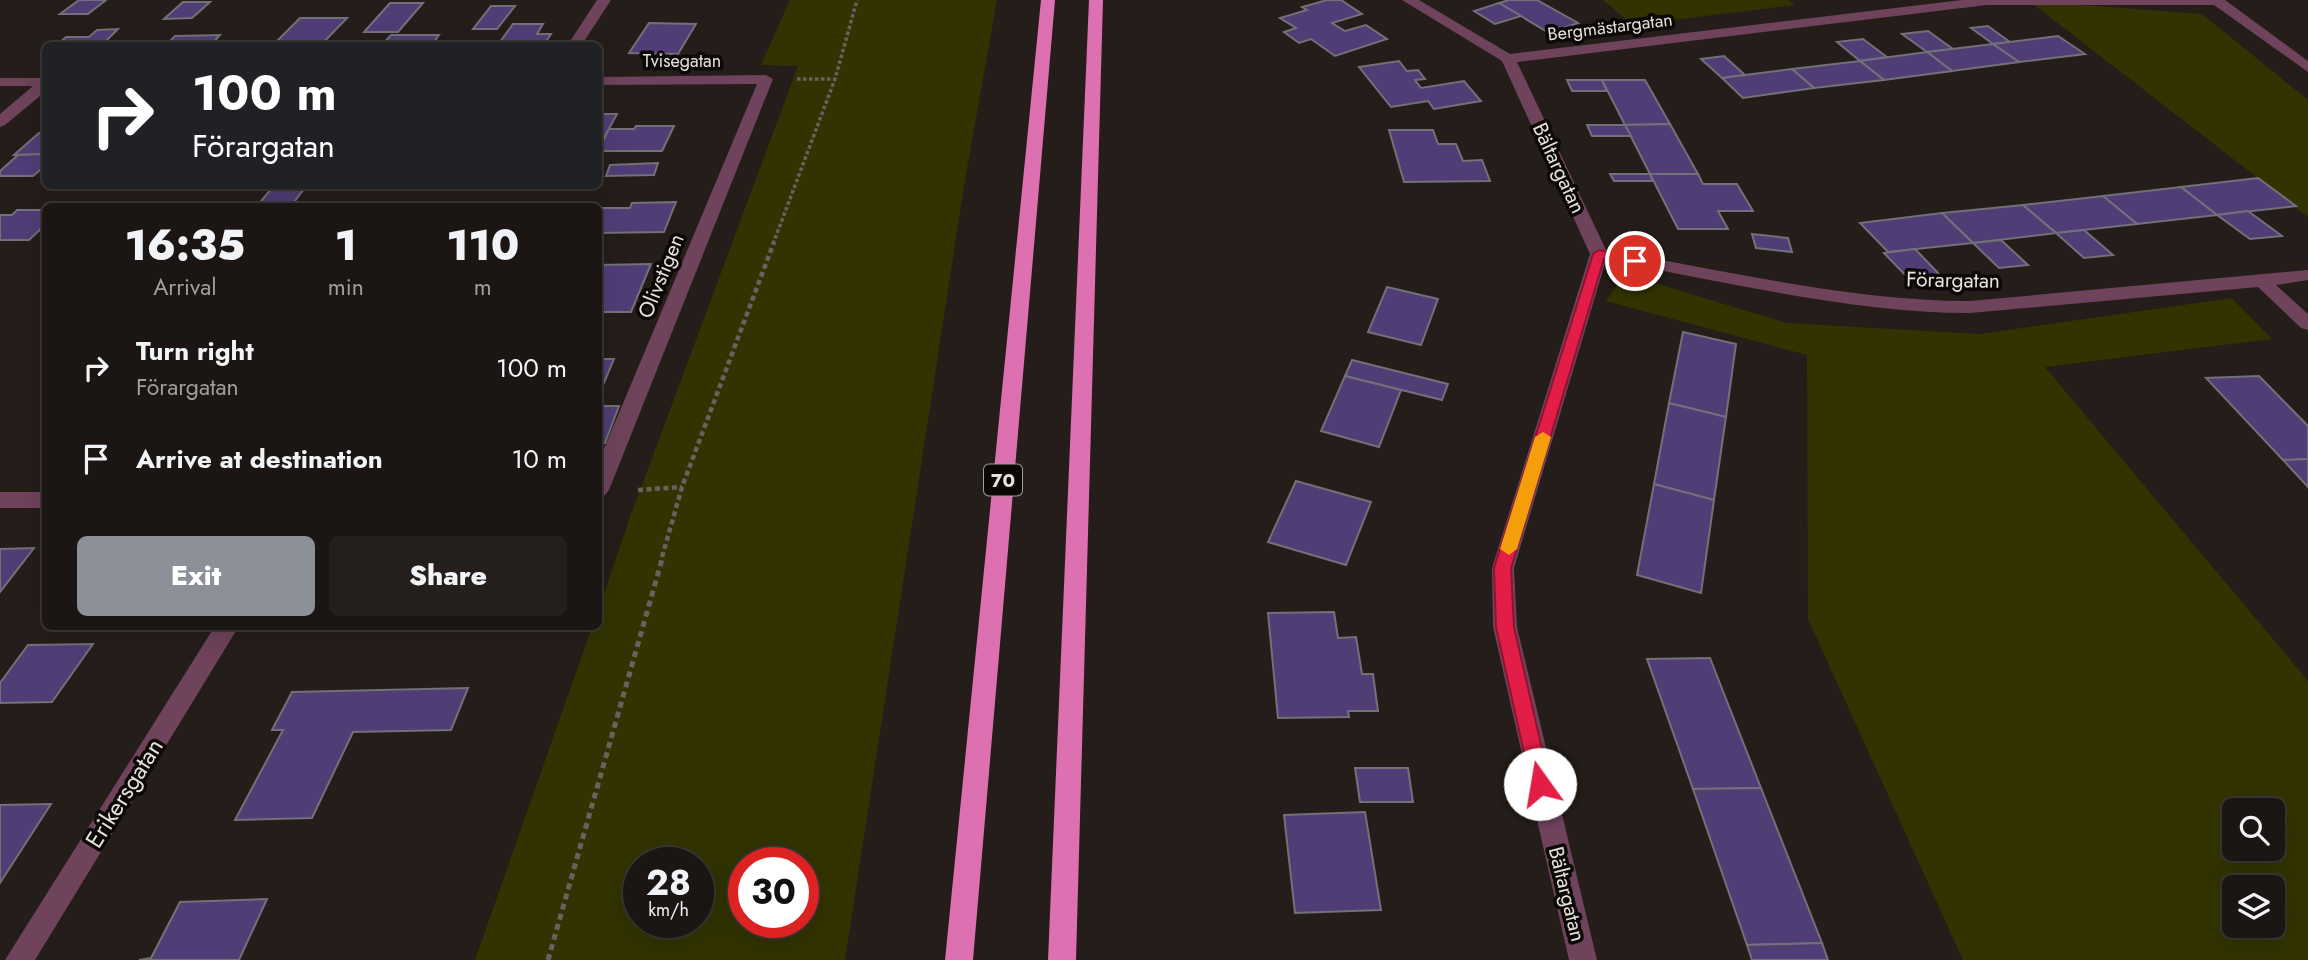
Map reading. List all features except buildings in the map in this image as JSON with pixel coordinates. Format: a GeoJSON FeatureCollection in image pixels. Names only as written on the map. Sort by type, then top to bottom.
{"type":"FeatureCollection","features":[{"type":"Feature","properties":{"kind":"highway","name":"70"},"geometry":{"type":"LineString","coordinates":[[959,960],[1048,0]]}},
{"type":"Feature","properties":{"kind":"highway"},"geometry":{"type":"LineString","coordinates":[[1062,960],[1096,0]]}},
{"type":"Feature","properties":{"kind":"street"},"geometry":{"type":"LineString","coordinates":[[577,42],[604,0]]}},
{"type":"Feature","properties":{"kind":"street"},"geometry":{"type":"LineString","coordinates":[[1409,0],[1507,59]]}},
{"type":"Feature","properties":{"kind":"street","name":"Bergmästargatan"},"geometry":{"type":"LineString","coordinates":[[1507,59],[1986,0],[2217,1]]}},
{"type":"Feature","properties":{"kind":"street"},"geometry":{"type":"LineString","coordinates":[[2217,1],[2308,68]]}},
{"type":"Feature","properties":{"kind":"street","name":"Bältargatan"},"geometry":{"type":"LineString","coordinates":[[1507,59],[1599,254],[1503,568],[1505,627],[1583,960]]}},
{"type":"Feature","properties":{"kind":"street","name":"Tvisegatan"},"geometry":{"type":"LineString","coordinates":[[602,81],[766,79]]}},
{"type":"Feature","properties":{"kind":"street","name":"Olivstigen"},"geometry":{"type":"LineString","coordinates":[[602,480],[766,79]]}},
{"type":"Feature","properties":{"kind":"street"},"geometry":{"type":"LineString","coordinates":[[0,82],[42,82]]}},
{"type":"Feature","properties":{"kind":"street"},"geometry":{"type":"LineString","coordinates":[[0,122],[42,85]]}},
{"type":"Feature","properties":{"kind":"street","name":"Förargatan"},"geometry":{"type":"LineString","coordinates":[[1599,254],[1755,282],[1929,307],[1970,307],[2308,275]]}},
{"type":"Feature","properties":{"kind":"street"},"geometry":{"type":"LineString","coordinates":[[2262,281],[2308,324]]}},
{"type":"Feature","properties":{"kind":"street"},"geometry":{"type":"LineString","coordinates":[[0,500],[42,500]]}},
{"type":"Feature","properties":{"kind":"street","name":"Erikersgatan"},"geometry":{"type":"LineString","coordinates":[[19,960],[225,630]]}},
{"type":"Feature","properties":{"kind":"path"},"geometry":{"type":"LineString","coordinates":[[548,960],[682,487],[835,79],[857,0]]}},
{"type":"Feature","properties":{"kind":"shaded area"},"geometry":{"type":"Polygon","coordinates":[[[790,0],[997,0],[964,186],[845,960],[475,960],[591,630],[602,630],[602,599],[798,66],[761,65],[790,0]]]}},
{"type":"Feature","properties":{"kind":"shaded area"},"geometry":{"type":"Polygon","coordinates":[[[1603,0],[1788,0],[1795,5],[1633,25],[1603,0]]]}},
{"type":"Feature","properties":{"kind":"shaded area"},"geometry":{"type":"Polygon","coordinates":[[[2029,1],[2202,14],[2308,100],[2308,217],[2029,1]]]}},
{"type":"Feature","properties":{"kind":"shaded area"},"geometry":{"type":"Polygon","coordinates":[[[1625,274],[1787,323],[1979,334],[2232,298],[2272,339],[2045,367],[2308,681],[2308,960],[1963,960],[1808,619],[1807,355],[1606,301],[1625,274]]]}},
{"type":"Feature","properties":{"kind":"slow traffic"},"geometry":{"type":"LineString","coordinates":[[1509,549],[1543,437]]}},
{"type":"Feature","properties":{"kind":"route"},"geometry":{"type":"LineString","coordinates":[[1540,784],[1505,627],[1503,568],[1599,254],[1635,261]]}}]}
